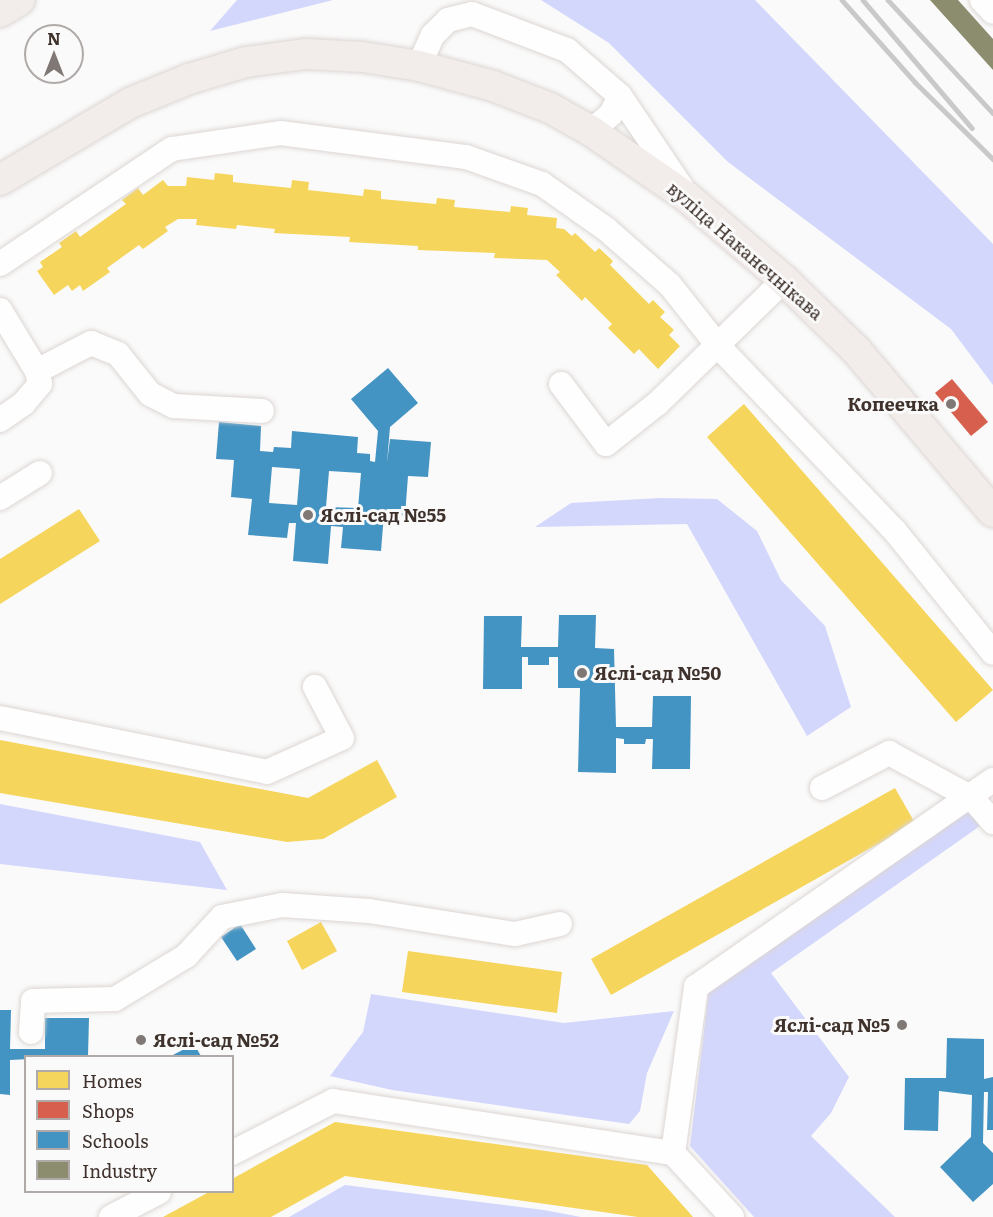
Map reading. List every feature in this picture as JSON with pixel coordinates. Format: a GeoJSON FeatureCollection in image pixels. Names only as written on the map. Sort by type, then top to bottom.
{"type":"FeatureCollection","features":[{"type":"Feature","properties":{"kind":"main road"},"geometry":{"type":"LineString","coordinates":[[0,12],[20,0]]}},
{"type":"Feature","properties":{"kind":"main road","name":"вуліца Наканечнікава"},"geometry":{"type":"LineString","coordinates":[[0,180],[130,103],[189,79],[246,62],[306,54],[419,66],[493,86],[550,108],[591,131],[688,198],[784,280],[856,350],[993,512]]}},
{"type":"Feature","properties":{"kind":"lane"},"geometry":{"type":"LineString","coordinates":[[982,0],[993,12]]}},
{"type":"Feature","properties":{"kind":"lane"},"geometry":{"type":"LineString","coordinates":[[419,66],[433,35],[448,20],[472,14],[567,50],[620,96],[688,198]]}},
{"type":"Feature","properties":{"kind":"lane"},"geometry":{"type":"LineString","coordinates":[[591,131],[611,114],[620,96]]}},
{"type":"Feature","properties":{"kind":"lane"},"geometry":{"type":"LineString","coordinates":[[0,264],[172,149],[280,133],[466,157],[542,184],[606,229],[670,285],[719,347],[895,531],[993,653]]}},
{"type":"Feature","properties":{"kind":"lane"},"geometry":{"type":"LineString","coordinates":[[561,384],[606,444],[658,403],[719,347],[784,280]]}},
{"type":"Feature","properties":{"kind":"lane"},"geometry":{"type":"LineString","coordinates":[[0,310],[37,371],[40,384],[24,403],[0,420]]}},
{"type":"Feature","properties":{"kind":"lane"},"geometry":{"type":"LineString","coordinates":[[37,371],[91,343],[118,354],[150,394],[174,406],[262,411]]}},
{"type":"Feature","properties":{"kind":"lane"},"geometry":{"type":"LineString","coordinates":[[0,498],[40,473]]}},
{"type":"Feature","properties":{"kind":"lane"},"geometry":{"type":"LineString","coordinates":[[0,718],[267,772],[342,738],[315,687]]}},
{"type":"Feature","properties":{"kind":"lane"},"geometry":{"type":"LineString","coordinates":[[822,788],[889,753],[972,798],[993,822]]}},
{"type":"Feature","properties":{"kind":"lane"},"geometry":{"type":"LineString","coordinates":[[673,1153],[696,987],[972,798],[993,780]]}},
{"type":"Feature","properties":{"kind":"lane"},"geometry":{"type":"LineString","coordinates":[[31,1032],[33,1001],[115,999],[186,956],[222,917],[282,905],[369,911],[515,934],[560,924]]}},
{"type":"Feature","properties":{"kind":"lane"},"geometry":{"type":"LineString","coordinates":[[234,1152],[333,1101],[673,1153],[732,1217]]}},
{"type":"Feature","properties":{"kind":"lane"},"geometry":{"type":"LineString","coordinates":[[111,1217],[155,1193]]}},
{"type":"Feature","properties":{"kind":"shaded area"},"geometry":{"type":"Polygon","coordinates":[[[237,0],[333,0],[210,31],[237,0]]]}},
{"type":"Feature","properties":{"kind":"shaded area"},"geometry":{"type":"Polygon","coordinates":[[[541,0],[755,0],[993,244],[993,385],[951,329],[728,162],[609,43],[541,0]]]}},
{"type":"Feature","properties":{"kind":"shaded area"},"geometry":{"type":"Polygon","coordinates":[[[660,498],[717,499],[757,531],[781,580],[825,626],[851,707],[807,736],[687,524],[535,527],[571,503],[660,498]]]}},
{"type":"Feature","properties":{"kind":"shaded area"},"geometry":{"type":"Polygon","coordinates":[[[0,804],[200,842],[227,890],[0,864],[0,804]]]}},
{"type":"Feature","properties":{"kind":"shaded area"},"geometry":{"type":"Polygon","coordinates":[[[970,810],[980,826],[771,973],[849,1077],[831,1113],[811,1136],[895,1217],[754,1217],[690,1146],[709,989],[970,810]]]}},
{"type":"Feature","properties":{"kind":"shaded area"},"geometry":{"type":"Polygon","coordinates":[[[371,994],[564,1023],[674,1011],[647,1073],[640,1111],[629,1124],[392,1090],[330,1076],[363,1032],[371,994]]]}},
{"type":"Feature","properties":{"kind":"shaded area"},"geometry":{"type":"Polygon","coordinates":[[[345,1185],[544,1210],[581,1217],[289,1217],[345,1185]]]}},
{"type":"Feature","properties":{"kind":"building: Homes"},"geometry":{"type":"Polygon","coordinates":[[[215,173],[233,175],[233,182],[291,188],[292,180],[309,182],[308,190],[363,196],[364,189],[381,191],[381,199],[436,204],[437,198],[455,200],[454,207],[510,212],[511,206],[528,208],[527,215],[557,218],[556,228],[564,229],[572,236],[575,233],[595,252],[599,248],[613,261],[610,265],[649,304],[653,300],[665,312],[660,317],[674,330],[669,335],[680,346],[658,369],[639,349],[634,354],[608,328],[612,324],[585,297],[582,301],[556,275],[560,272],[547,260],[494,258],[495,253],[418,250],[418,246],[349,242],[350,237],[274,233],[275,229],[237,225],[236,229],[196,225],[197,219],[178,219],[165,227],[168,231],[143,249],[139,245],[107,268],[110,272],[83,291],[80,285],[72,291],[68,285],[54,295],[37,271],[43,267],[40,262],[62,247],[59,243],[76,231],[80,237],[126,204],[122,200],[138,188],[143,195],[163,180],[168,186],[186,186],[187,177],[214,180],[215,173]]]}},
{"type":"Feature","properties":{"kind":"building: Homes"},"geometry":{"type":"Polygon","coordinates":[[[744,404],[993,690],[956,722],[707,437],[744,404]]]}},
{"type":"Feature","properties":{"kind":"building: Homes"},"geometry":{"type":"Polygon","coordinates":[[[79,509],[100,541],[0,604],[0,559],[79,509]]]}},
{"type":"Feature","properties":{"kind":"building: Homes"},"geometry":{"type":"Polygon","coordinates":[[[0,740],[308,798],[377,760],[397,797],[323,839],[287,842],[0,793],[0,740]]]}},
{"type":"Feature","properties":{"kind":"building: Homes"},"geometry":{"type":"Polygon","coordinates":[[[895,788],[915,823],[611,995],[591,959],[895,788]]]}},
{"type":"Feature","properties":{"kind":"building: Homes"},"geometry":{"type":"Polygon","coordinates":[[[321,922],[337,951],[302,970],[287,941],[321,922]]]}},
{"type":"Feature","properties":{"kind":"building: Homes"},"geometry":{"type":"Polygon","coordinates":[[[408,951],[562,972],[557,1013],[402,992],[408,951]]]}},
{"type":"Feature","properties":{"kind":"building: Homes"},"geometry":{"type":"Polygon","coordinates":[[[335,1122],[647,1165],[693,1217],[638,1217],[345,1176],[271,1217],[163,1217],[207,1193],[234,1193],[234,1178],[335,1122]]]}},
{"type":"Feature","properties":{"kind":"building: Shops"},"geometry":{"type":"Polygon","coordinates":[[[952,379],[988,422],[971,436],[935,393],[952,379]]]}},
{"type":"Feature","properties":{"kind":"building: Schools"},"geometry":{"type":"Polygon","coordinates":[[[388,368],[418,403],[390,427],[387,463],[390,439],[431,442],[428,477],[408,476],[405,516],[384,514],[381,551],[341,548],[343,527],[331,526],[328,564],[293,561],[296,523],[289,523],[287,538],[248,535],[252,499],[231,497],[234,460],[216,459],[219,422],[261,426],[260,451],[273,452],[274,447],[291,448],[292,431],[358,437],[357,453],[370,454],[370,461],[375,462],[378,431],[351,399],[388,368]],[[272,467],[269,503],[297,505],[300,469],[272,467]],[[329,471],[326,507],[358,508],[361,473],[329,471]]]}},
{"type":"Feature","properties":{"kind":"building: Schools"},"geometry":{"type":"Polygon","coordinates":[[[559,615],[596,615],[595,648],[614,649],[616,727],[652,727],[653,696],[691,696],[690,769],[652,769],[653,739],[646,739],[645,744],[624,744],[624,739],[616,738],[616,773],[578,772],[580,688],[558,688],[558,657],[549,657],[549,665],[528,665],[528,657],[522,657],[522,689],[483,689],[484,616],[522,616],[521,647],[558,647],[559,615]]]}},
{"type":"Feature","properties":{"kind":"building: Schools"},"geometry":{"type":"Polygon","coordinates":[[[240,924],[256,949],[237,961],[221,937],[240,924]]]}},
{"type":"Feature","properties":{"kind":"building: Schools"},"geometry":{"type":"Polygon","coordinates":[[[0,1010],[11,1010],[10,1049],[45,1049],[45,1018],[89,1018],[88,1055],[24,1055],[24,1059],[10,1060],[10,1095],[0,1094],[0,1010]]]}},
{"type":"Feature","properties":{"kind":"building: Schools","name":"Яслі-сад №5"},"geometry":{"type":"Polygon","coordinates":[[[947,1038],[984,1039],[984,1079],[993,1077],[993,1130],[987,1130],[988,1092],[984,1092],[983,1143],[993,1153],[993,1184],[973,1202],[940,1167],[971,1137],[972,1095],[939,1091],[938,1131],[904,1130],[905,1078],[946,1078],[947,1038]]]}},
{"type":"Feature","properties":{"kind":"building: Schools"},"geometry":{"type":"Polygon","coordinates":[[[194,1044],[200,1055],[173,1055],[194,1044]]]}},
{"type":"Feature","properties":{"kind":"building: Industry"},"geometry":{"type":"Polygon","coordinates":[[[930,0],[958,0],[993,39],[993,70],[930,0]]]}},
{"type":"Feature","properties":{"kind":"railway"},"geometry":{"type":"LineString","coordinates":[[842,0],[915,82],[993,159]]}},
{"type":"Feature","properties":{"kind":"railway"},"geometry":{"type":"LineString","coordinates":[[863,0],[972,128]]}},
{"type":"Feature","properties":{"kind":"railway"},"geometry":{"type":"LineString","coordinates":[[888,0],[993,113]]}},
{"type":"Feature","properties":{"kind":"place","name":"Копеечка"},"geometry":{"type":"Point","coordinates":[951,404]}},
{"type":"Feature","properties":{"kind":"place","name":"Яслі-сад №55"},"geometry":{"type":"Point","coordinates":[308,515]}},
{"type":"Feature","properties":{"kind":"place","name":"Яслі-сад №50"},"geometry":{"type":"Point","coordinates":[582,673]}},
{"type":"Feature","properties":{"kind":"place","name":"Яслі-сад №5"},"geometry":{"type":"Point","coordinates":[902,1025]}},
{"type":"Feature","properties":{"kind":"place","name":"Яслі-сад №52"},"geometry":{"type":"Point","coordinates":[141,1040]}}]}
